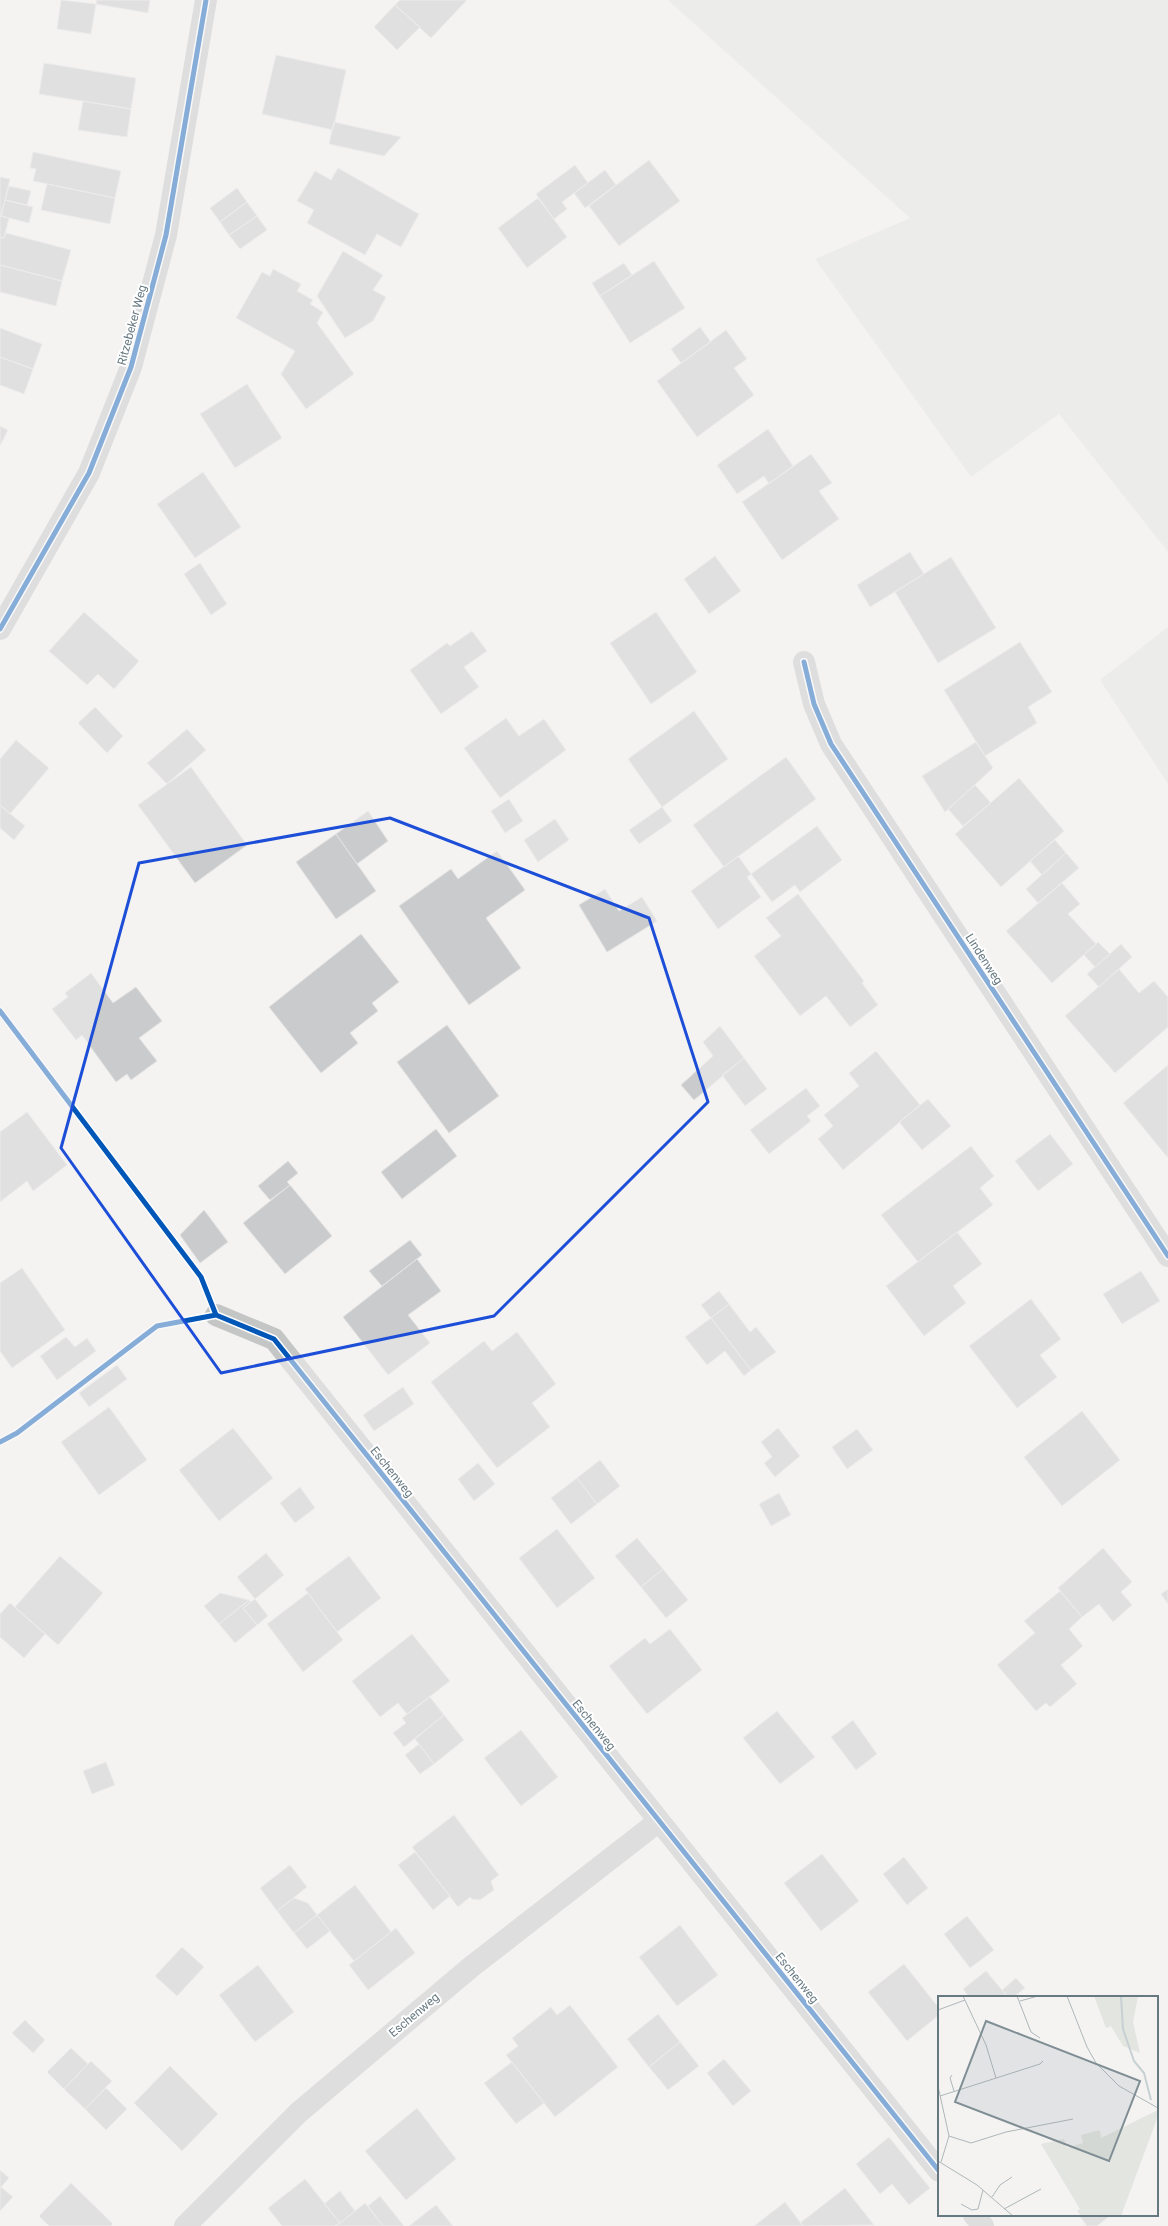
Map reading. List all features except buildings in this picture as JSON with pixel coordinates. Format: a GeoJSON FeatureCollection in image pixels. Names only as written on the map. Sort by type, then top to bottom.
{"type":"FeatureCollection","features":[{"type":"Feature","properties":{"kind":"street","name":"Ritzebeker Weg"},"geometry":{"type":"LineString","coordinates":[[0,629],[89,473],[131,367],[166,235],[206,0]]}},
{"type":"Feature","properties":{"kind":"street","name":"Lindenweg"},"geometry":{"type":"LineString","coordinates":[[804,662],[814,704],[831,744],[1168,1256]]}},
{"type":"Feature","properties":{"kind":"street","name":"Eschenweg"},"geometry":{"type":"LineString","coordinates":[[216,1315],[274,1339],[658,1822],[938,2170]]}},
{"type":"Feature","properties":{"kind":"street","name":"Eschenweg"},"geometry":{"type":"LineString","coordinates":[[186,2226],[298,2113],[471,1967],[658,1822]]}},
{"type":"Feature","properties":{"kind":"street"},"geometry":{"type":"LineString","coordinates":[[975,2216],[983,2226]]}},
{"type":"Feature","properties":{"kind":"highlighted area"},"geometry":{"type":"Polygon","coordinates":[[[390,818],[649,918],[708,1102],[494,1316],[221,1373],[61,1148],[139,863],[390,818]]]}},
{"type":"Feature","properties":{"kind":"shaded area"},"geometry":{"type":"Polygon","coordinates":[[[668,0],[1168,0],[1168,552],[1059,414],[971,477],[815,259],[910,218],[668,0]]]}},
{"type":"Feature","properties":{"kind":"shaded area"},"geometry":{"type":"Polygon","coordinates":[[[1168,627],[1168,784],[1100,680],[1168,627]]]}},
{"type":"Feature","properties":{"kind":"cycle path"},"geometry":{"type":"LineString","coordinates":[[0,629],[89,473],[131,367],[166,235],[206,0]]}},
{"type":"Feature","properties":{"kind":"cycle path"},"geometry":{"type":"LineString","coordinates":[[804,662],[814,704],[831,744],[1168,1256]]}},
{"type":"Feature","properties":{"kind":"cycle path"},"geometry":{"type":"LineString","coordinates":[[0,1011],[201,1277],[216,1315]]}},
{"type":"Feature","properties":{"kind":"cycle path"},"geometry":{"type":"LineString","coordinates":[[216,1315],[274,1339],[938,2170]]}},
{"type":"Feature","properties":{"kind":"cycle path"},"geometry":{"type":"LineString","coordinates":[[0,1442],[17,1433],[157,1326],[216,1315]]}}]}
